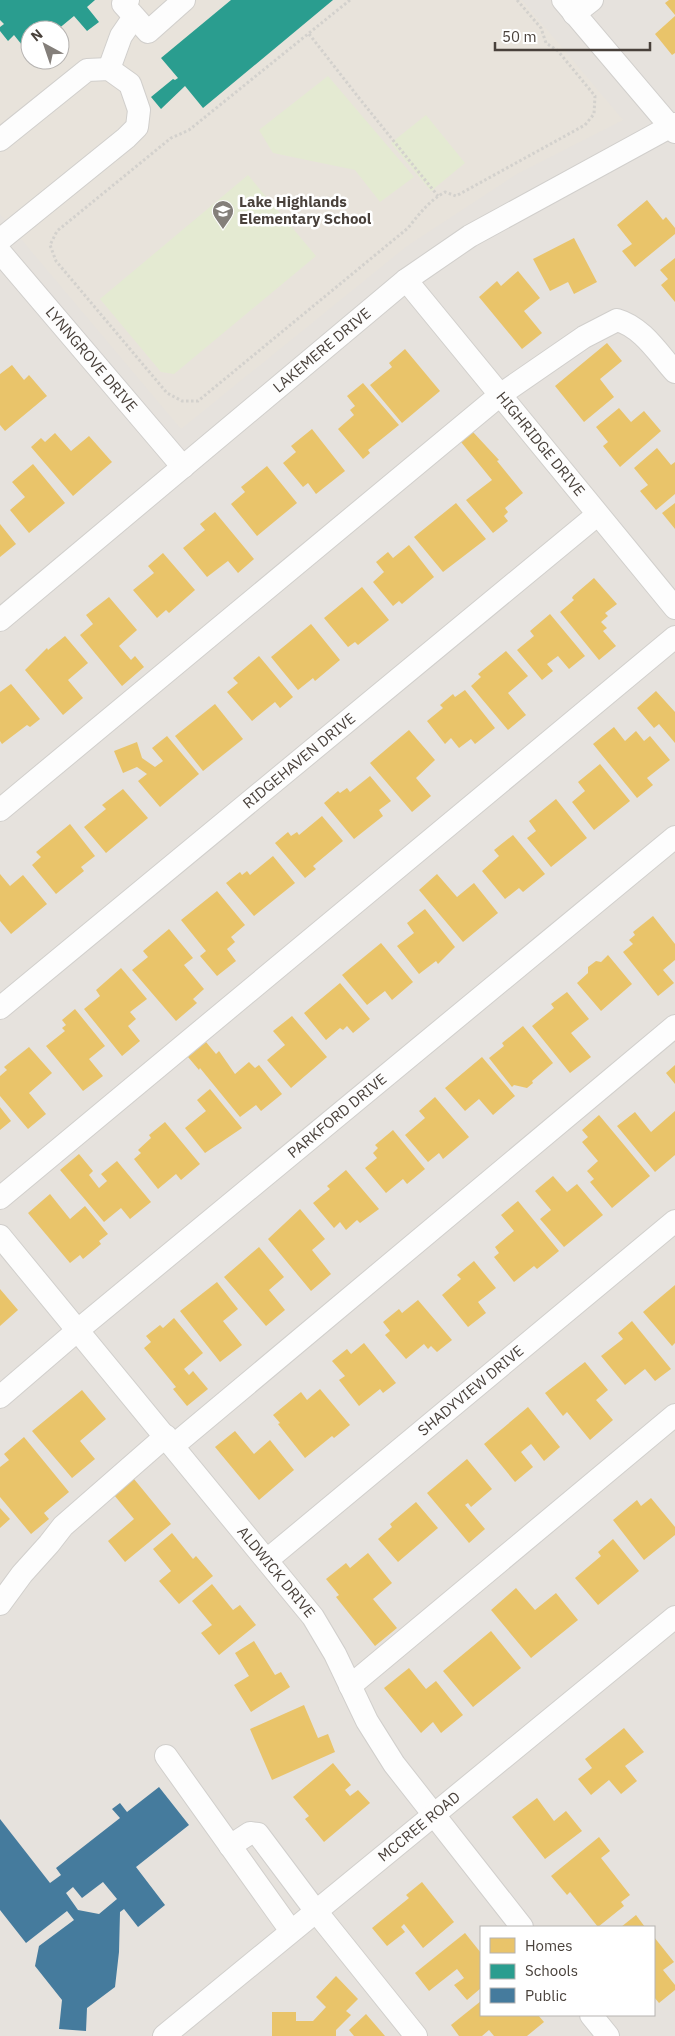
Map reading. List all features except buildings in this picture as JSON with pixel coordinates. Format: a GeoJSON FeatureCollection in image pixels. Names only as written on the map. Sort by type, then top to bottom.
{"type":"FeatureCollection","features":[{"type":"Feature","properties":{"kind":"street"},"geometry":{"type":"LineString","coordinates":[[131,8],[148,32],[184,0]]}},
{"type":"Feature","properties":{"kind":"street"},"geometry":{"type":"LineString","coordinates":[[592,0],[569,7],[674,128]]}},
{"type":"Feature","properties":{"kind":"street"},"geometry":{"type":"LineString","coordinates":[[109,68],[131,8]]}},
{"type":"Feature","properties":{"kind":"street"},"geometry":{"type":"LineString","coordinates":[[0,140],[87,70],[109,68],[130,84],[139,110],[137,127],[126,138],[0,240]]}},
{"type":"Feature","properties":{"kind":"street","name":"LAKEMERE DRIVE"},"geometry":{"type":"LineString","coordinates":[[0,620],[406,280],[470,236],[674,128]]}},
{"type":"Feature","properties":{"kind":"street","name":"LYNNGROVE DRIVE"},"geometry":{"type":"LineString","coordinates":[[0,252],[183,467]]}},
{"type":"Feature","properties":{"kind":"street","name":"HIGHRIDGE DRIVE"},"geometry":{"type":"LineString","coordinates":[[406,280],[675,608]]}},
{"type":"Feature","properties":{"kind":"street"},"geometry":{"type":"LineString","coordinates":[[0,810],[500,395],[584,337],[617,320],[627,323],[640,332],[675,372]]}},
{"type":"Feature","properties":{"kind":"street","name":"RIDGEHAVEN DRIVE"},"geometry":{"type":"LineString","coordinates":[[0,1008],[597,515]]}},
{"type":"Feature","properties":{"kind":"street"},"geometry":{"type":"LineString","coordinates":[[0,1198],[675,636]]}},
{"type":"Feature","properties":{"kind":"street","name":"PARKFORD DRIVE"},"geometry":{"type":"LineString","coordinates":[[0,1397],[78,1330],[675,837]]}},
{"type":"Feature","properties":{"kind":"street"},"geometry":{"type":"LineString","coordinates":[[0,1604],[22,1574],[63,1526],[675,1026]]}},
{"type":"Feature","properties":{"kind":"street","name":"SHADYVIEW DRIVE"},"geometry":{"type":"LineString","coordinates":[[267,1560],[675,1221]]}},
{"type":"Feature","properties":{"kind":"street","name":"ALDWICK DRIVE"},"geometry":{"type":"LineString","coordinates":[[0,1236],[313,1617],[335,1654],[367,1721],[389,1757],[521,1926]]}},
{"type":"Feature","properties":{"kind":"street"},"geometry":{"type":"LineString","coordinates":[[350,1686],[675,1415]]}},
{"type":"Feature","properties":{"kind":"street","name":"MCCREE ROAD"},"geometry":{"type":"LineString","coordinates":[[164,2036],[315,1910],[675,1617]]}},
{"type":"Feature","properties":{"kind":"street"},"geometry":{"type":"LineString","coordinates":[[166,1756],[291,1931]]}},
{"type":"Feature","properties":{"kind":"street"},"geometry":{"type":"LineString","coordinates":[[230,1846],[250,1833],[258,1834],[315,1910],[416,2036]]}},
{"type":"Feature","properties":{"kind":"street"},"geometry":{"type":"LineString","coordinates":[[592,2016],[608,2036]]}},
{"type":"Feature","properties":{"kind":"path"},"geometry":{"type":"LineString","coordinates":[[350,0],[189,130],[171,138],[57,231],[50,245],[56,261],[167,393],[182,401],[198,400],[408,228],[425,207],[438,196],[445,192],[456,196],[585,125],[594,114],[595,96],[558,51],[546,43],[541,28],[517,0]]}},
{"type":"Feature","properties":{"kind":"path"},"geometry":{"type":"LineString","coordinates":[[310,34],[438,196]]}},
{"type":"Feature","properties":{"kind":"shaded area"},"geometry":{"type":"Polygon","coordinates":[[[0,0],[675,0],[675,2036],[0,2036],[0,0]]]}},
{"type":"Feature","properties":{"kind":"shaded area","name":"Lake Highlands Elementary School"},"geometry":{"type":"Polygon","coordinates":[[[0,0],[522,0],[623,120],[517,174],[407,246],[181,429],[0,214],[0,0]]]}},
{"type":"Feature","properties":{"kind":"green space"},"geometry":{"type":"Polygon","coordinates":[[[328,76],[414,177],[380,202],[355,170],[273,153],[259,130],[328,76]]]}},
{"type":"Feature","properties":{"kind":"green space"},"geometry":{"type":"Polygon","coordinates":[[[426,115],[465,163],[431,191],[391,143],[426,115]]]}},
{"type":"Feature","properties":{"kind":"green space"},"geometry":{"type":"Polygon","coordinates":[[[248,175],[316,256],[174,374],[161,372],[100,299],[248,175]]]}},
{"type":"Feature","properties":{"kind":"place","name":"Lake Highlands Elementary School"},"geometry":{"type":"Point","coordinates":[223,230]}}]}
